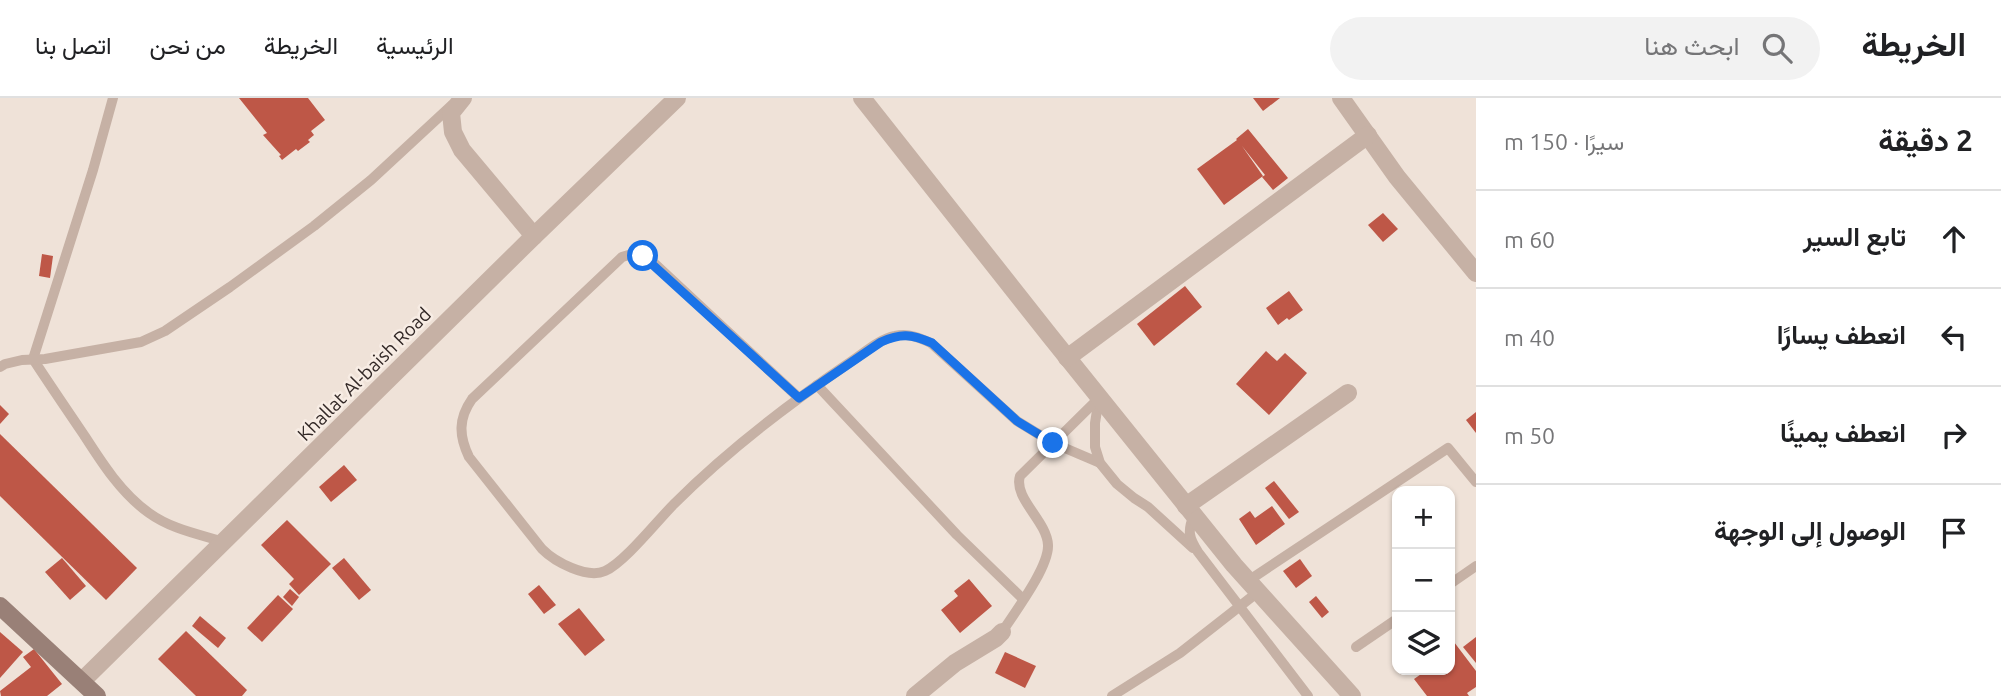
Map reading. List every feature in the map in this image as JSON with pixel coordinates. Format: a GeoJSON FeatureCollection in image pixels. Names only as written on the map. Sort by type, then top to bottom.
{"type":"FeatureCollection","features":[{"type":"Feature","properties":{"kind":"main road"},"geometry":{"type":"LineString","coordinates":[[0,606],[97,696]]}},
{"type":"Feature","properties":{"kind":"street"},"geometry":{"type":"LineString","coordinates":[[461,98],[451,113],[453,132],[462,150],[534,236]]}},
{"type":"Feature","properties":{"kind":"street","name":"Khallat Al-baish Road"},"geometry":{"type":"LineString","coordinates":[[82,681],[677,98]]}},
{"type":"Feature","properties":{"kind":"street"},"geometry":{"type":"LineString","coordinates":[[862,98],[1190,511],[1352,696]]}},
{"type":"Feature","properties":{"kind":"street"},"geometry":{"type":"LineString","coordinates":[[1341,98],[1397,177],[1476,273]]}},
{"type":"Feature","properties":{"kind":"street"},"geometry":{"type":"LineString","coordinates":[[1067,358],[1368,135]]}},
{"type":"Feature","properties":{"kind":"street"},"geometry":{"type":"LineString","coordinates":[[1190,511],[1348,393]]}},
{"type":"Feature","properties":{"kind":"street"},"geometry":{"type":"LineString","coordinates":[[915,696],[955,663],[1002,632]]}},
{"type":"Feature","properties":{"kind":"lane"},"geometry":{"type":"LineString","coordinates":[[33,359],[113,98]]}},
{"type":"Feature","properties":{"kind":"lane"},"geometry":{"type":"LineString","coordinates":[[0,367],[33,359],[141,342],[165,331],[314,226],[371,180],[461,98]]}},
{"type":"Feature","properties":{"kind":"lane"},"geometry":{"type":"LineString","coordinates":[[799,398],[655,264],[643,256],[630,254],[622,257],[472,399],[465,409],[460,425],[463,445],[469,457],[542,550],[565,565],[588,572],[603,573],[615,566],[712,467],[817,385],[881,342],[895,336],[915,336],[932,343],[1017,421],[1053,443],[1100,463]]}},
{"type":"Feature","properties":{"kind":"lane"},"geometry":{"type":"LineString","coordinates":[[33,359],[115,481],[132,498],[148,513],[164,522],[223,542]]}},
{"type":"Feature","properties":{"kind":"lane"},"geometry":{"type":"LineString","coordinates":[[817,385],[957,535],[1023,599]]}},
{"type":"Feature","properties":{"kind":"lane"},"geometry":{"type":"LineString","coordinates":[[1002,632],[1039,574],[1048,545],[1041,524],[1020,492],[1020,476],[1099,398]]}},
{"type":"Feature","properties":{"kind":"lane"},"geometry":{"type":"LineString","coordinates":[[1099,398],[1095,447],[1100,463],[1117,484],[1149,507],[1198,552]]}},
{"type":"Feature","properties":{"kind":"lane"},"geometry":{"type":"LineString","coordinates":[[1112,696],[1180,653],[1239,607],[1253,586],[1448,448],[1476,482]]}},
{"type":"Feature","properties":{"kind":"lane"},"geometry":{"type":"LineString","coordinates":[[1190,511],[1188,529],[1198,552],[1308,696]]}},
{"type":"Feature","properties":{"kind":"lane"},"geometry":{"type":"LineString","coordinates":[[1455,581],[1476,566]]}},
{"type":"Feature","properties":{"kind":"lane"},"geometry":{"type":"LineString","coordinates":[[1356,647],[1392,622]]}},
{"type":"Feature","properties":{"kind":"building"},"geometry":{"type":"Polygon","coordinates":[[[239,98],[308,98],[325,120],[311,131],[314,135],[308,140],[310,142],[282,160],[279,156],[281,155],[263,135],[267,133],[239,98]]]}},
{"type":"Feature","properties":{"kind":"building"},"geometry":{"type":"Polygon","coordinates":[[[1253,98],[1280,98],[1263,111],[1253,98]]]}},
{"type":"Feature","properties":{"kind":"building"},"geometry":{"type":"Polygon","coordinates":[[[1248,129],[1288,178],[1273,190],[1242,146],[1263,176],[1224,205],[1197,169],[1248,129]]]}},
{"type":"Feature","properties":{"kind":"building"},"geometry":{"type":"Polygon","coordinates":[[[1383,213],[1398,229],[1383,242],[1368,225],[1383,213]]]}},
{"type":"Feature","properties":{"kind":"building"},"geometry":{"type":"Polygon","coordinates":[[[42,254],[53,256],[50,278],[39,276],[42,254]]]}},
{"type":"Feature","properties":{"kind":"building"},"geometry":{"type":"Polygon","coordinates":[[[1185,286],[1202,307],[1154,346],[1137,324],[1185,286]]]}},
{"type":"Feature","properties":{"kind":"building"},"geometry":{"type":"Polygon","coordinates":[[[1289,291],[1303,310],[1278,325],[1266,308],[1289,291]]]}},
{"type":"Feature","properties":{"kind":"building"},"geometry":{"type":"Polygon","coordinates":[[[1266,351],[1277,361],[1285,353],[1307,373],[1269,415],[1236,384],[1266,351]]]}},
{"type":"Feature","properties":{"kind":"building"},"geometry":{"type":"Polygon","coordinates":[[[0,405],[9,414],[0,424],[0,405]]]}},
{"type":"Feature","properties":{"kind":"building"},"geometry":{"type":"Polygon","coordinates":[[[1476,412],[1476,433],[1466,420],[1476,412]]]}},
{"type":"Feature","properties":{"kind":"building"},"geometry":{"type":"Polygon","coordinates":[[[0,434],[137,568],[106,600],[0,496],[0,434]]]}},
{"type":"Feature","properties":{"kind":"building"},"geometry":{"type":"Polygon","coordinates":[[[344,465],[357,480],[331,502],[319,487],[344,465]]]}},
{"type":"Feature","properties":{"kind":"building"},"geometry":{"type":"Polygon","coordinates":[[[1274,481],[1299,512],[1289,519],[1265,488],[1274,481]]]}},
{"type":"Feature","properties":{"kind":"building"},"geometry":{"type":"Polygon","coordinates":[[[1272,506],[1285,524],[1256,545],[1239,519],[1250,511],[1255,518],[1272,506]]]}},
{"type":"Feature","properties":{"kind":"building"},"geometry":{"type":"Polygon","coordinates":[[[287,520],[331,564],[299,595],[289,584],[294,579],[261,545],[287,520]]]}},
{"type":"Feature","properties":{"kind":"building"},"geometry":{"type":"Polygon","coordinates":[[[62,558],[86,586],[70,600],[45,572],[62,558]]]}},
{"type":"Feature","properties":{"kind":"building"},"geometry":{"type":"Polygon","coordinates":[[[344,558],[371,590],[359,600],[332,568],[344,558]]]}},
{"type":"Feature","properties":{"kind":"building"},"geometry":{"type":"Polygon","coordinates":[[[1300,559],[1312,576],[1296,588],[1283,571],[1300,559]]]}},
{"type":"Feature","properties":{"kind":"building"},"geometry":{"type":"Polygon","coordinates":[[[969,579],[992,606],[960,633],[941,610],[958,596],[954,591],[969,579]]]}},
{"type":"Feature","properties":{"kind":"building"},"geometry":{"type":"Polygon","coordinates":[[[539,585],[556,605],[544,614],[528,594],[539,585]]]}},
{"type":"Feature","properties":{"kind":"building"},"geometry":{"type":"Polygon","coordinates":[[[290,589],[299,597],[292,606],[283,597],[290,589]]]}},
{"type":"Feature","properties":{"kind":"building"},"geometry":{"type":"Polygon","coordinates":[[[278,595],[293,609],[262,642],[247,628],[278,595]]]}},
{"type":"Feature","properties":{"kind":"building"},"geometry":{"type":"Polygon","coordinates":[[[1316,596],[1329,612],[1322,618],[1309,602],[1316,596]]]}},
{"type":"Feature","properties":{"kind":"building"},"geometry":{"type":"Polygon","coordinates":[[[579,608],[605,640],[585,656],[558,624],[579,608]]]}},
{"type":"Feature","properties":{"kind":"building"},"geometry":{"type":"Polygon","coordinates":[[[200,616],[226,638],[218,648],[192,626],[200,616]]]}},
{"type":"Feature","properties":{"kind":"building"},"geometry":{"type":"Polygon","coordinates":[[[186,631],[247,690],[242,696],[196,696],[158,659],[186,631]]]}},
{"type":"Feature","properties":{"kind":"building"},"geometry":{"type":"Polygon","coordinates":[[[0,632],[23,652],[0,678],[0,632]]]}},
{"type":"Feature","properties":{"kind":"building"},"geometry":{"type":"Polygon","coordinates":[[[1476,637],[1476,663],[1463,647],[1476,637]]]}},
{"type":"Feature","properties":{"kind":"building"},"geometry":{"type":"Polygon","coordinates":[[[1455,643],[1476,671],[1476,687],[1467,693],[1469,696],[1427,696],[1414,679],[1420,675],[1455,675],[1455,643]]]}},
{"type":"Feature","properties":{"kind":"building"},"geometry":{"type":"Polygon","coordinates":[[[34,649],[62,684],[47,696],[1,696],[0,691],[31,667],[23,657],[34,649]]]}},
{"type":"Feature","properties":{"kind":"building"},"geometry":{"type":"Polygon","coordinates":[[[1005,652],[1036,666],[1025,688],[995,673],[1005,652]]]}},
{"type":"Feature","properties":{"kind":"route"},"geometry":{"type":"LineString","coordinates":[[643,256],[655,264],[799,398],[881,342],[895,336],[915,336],[932,343],[1017,421],[1053,443]]}}]}
